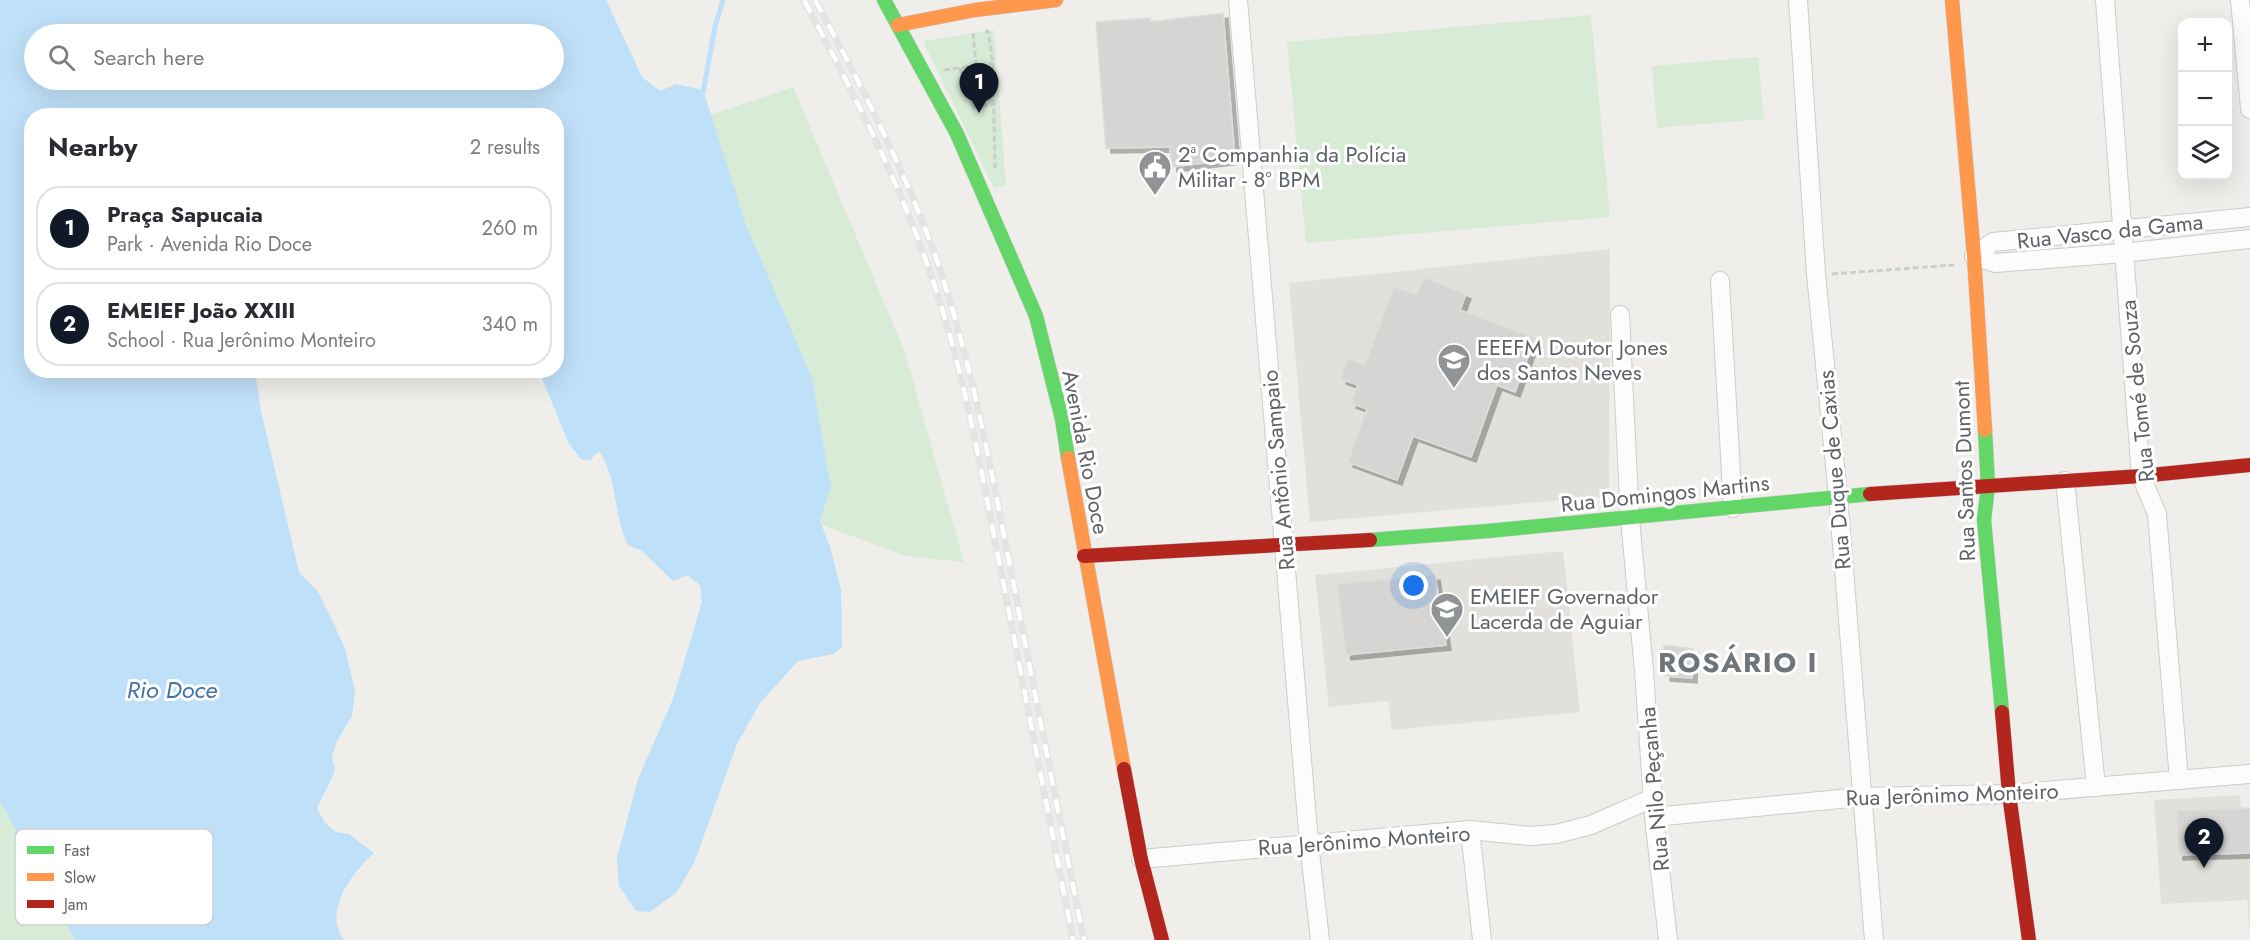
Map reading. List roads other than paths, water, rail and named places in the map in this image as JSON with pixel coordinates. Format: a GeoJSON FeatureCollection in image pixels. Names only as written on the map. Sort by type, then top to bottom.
{"type":"FeatureCollection","features":[{"type":"Feature","properties":{"kind":"street","name":"Avenida Rio Doce"},"geometry":{"type":"LineString","coordinates":[[884,0],[957,134],[1036,316],[1062,419],[1084,556],[1141,859],[1161,940]]}},
{"type":"Feature","properties":{"kind":"street"},"geometry":{"type":"LineString","coordinates":[[898,25],[975,5],[1056,0]]}},
{"type":"Feature","properties":{"kind":"street","name":"Rua Antônio Sampaio"},"geometry":{"type":"LineString","coordinates":[[1238,0],[1309,843],[1320,940]]}},
{"type":"Feature","properties":{"kind":"street","name":"Rua Duque de Caxias"},"geometry":{"type":"LineString","coordinates":[[1798,0],[1816,274],[1838,496],[1874,940]]}},
{"type":"Feature","properties":{"kind":"street","name":"Rua Santos Dumont"},"geometry":{"type":"LineString","coordinates":[[1952,0],[1974,256],[1988,486],[1984,520],[2009,794],[2029,940]]}},
{"type":"Feature","properties":{"kind":"street","name":"Rua Tomé de Souza"},"geometry":{"type":"LineString","coordinates":[[2105,0],[2141,476],[2157,514],[2180,780]]}},
{"type":"Feature","properties":{"kind":"street"},"geometry":{"type":"LineString","coordinates":[[2240,0],[2250,110]]}},
{"type":"Feature","properties":{"kind":"street","name":"Rua Vasco da Gama"},"geometry":{"type":"LineString","coordinates":[[1974,256],[1993,242],[2250,217]]}},
{"type":"Feature","properties":{"kind":"street","name":"Rua Vasco da Gama"},"geometry":{"type":"LineString","coordinates":[[1974,256],[1995,263],[2123,253],[2250,239]]}},
{"type":"Feature","properties":{"kind":"street"},"geometry":{"type":"LineString","coordinates":[[1720,281],[1733,508]]}},
{"type":"Feature","properties":{"kind":"street","name":"Rua Nilo Peçanha"},"geometry":{"type":"LineString","coordinates":[[1620,315],[1630,519],[1654,817],[1668,940]]}},
{"type":"Feature","properties":{"kind":"street","name":"Rua Domingos Martins"},"geometry":{"type":"LineString","coordinates":[[1084,556],[1284,546],[1630,519],[1838,496],[2141,476],[2250,465]]}},
{"type":"Feature","properties":{"kind":"street"},"geometry":{"type":"LineString","coordinates":[[2065,481],[2096,787]]}},
{"type":"Feature","properties":{"kind":"street","name":"Rua Jerônimo Monteiro"},"geometry":{"type":"LineString","coordinates":[[1654,817],[1861,796],[2009,794],[2250,774]]}},
{"type":"Feature","properties":{"kind":"street","name":"Rua Jerônimo Monteiro"},"geometry":{"type":"LineString","coordinates":[[1141,859],[1470,830],[1530,836],[1556,834],[1591,825],[1653,798]]}},
{"type":"Feature","properties":{"kind":"street"},"geometry":{"type":"LineString","coordinates":[[1470,830],[1482,940]]}},
{"type":"Feature","properties":{"kind":"water","name":"Rio Doce"},"geometry":{"type":"Polygon","coordinates":[[[0,0],[606,0],[642,77],[660,91],[676,84],[703,90],[746,225],[812,378],[831,488],[820,521],[830,547],[841,589],[842,647],[834,654],[798,661],[760,703],[737,744],[694,863],[676,893],[650,912],[636,911],[619,886],[617,858],[638,779],[673,699],[702,602],[700,585],[687,575],[673,581],[642,551],[628,545],[605,462],[599,451],[590,460],[582,460],[569,444],[542,378],[564,378],[564,108],[24,108],[24,378],[256,378],[261,411],[299,572],[319,593],[345,648],[355,692],[352,716],[337,741],[332,757],[335,771],[317,808],[325,823],[336,832],[349,834],[374,853],[349,881],[338,905],[336,917],[338,929],[344,940],[75,940],[67,925],[213,925],[213,829],[15,829],[0,801],[0,0]]]}},
{"type":"Feature","properties":{"kind":"waterway"},"geometry":{"type":"LineString","coordinates":[[702,98],[715,27],[723,0]]}},
{"type":"Feature","properties":{"kind":"railway"},"geometry":{"type":"LineString","coordinates":[[804,0],[859,105],[908,213],[946,322],[980,464],[1073,940]]}},
{"type":"Feature","properties":{"kind":"railway"},"geometry":{"type":"LineString","coordinates":[[815,0],[895,157],[923,222],[948,294],[987,452],[1084,940]]}},
{"type":"Feature","properties":{"kind":"place","name":"Praça Sapucaia"},"geometry":{"type":"Point","coordinates":[979,113]}},
{"type":"Feature","properties":{"kind":"place","name":"2ª Companhia da Polícia Militar - 8º BPM"},"geometry":{"type":"Point","coordinates":[1155,196]}},
{"type":"Feature","properties":{"kind":"place","name":"EEEFM Doutor Jones dos Santos Neves"},"geometry":{"type":"Point","coordinates":[1454,389]}},
{"type":"Feature","properties":{"kind":"place","name":"EMEIEF Governador Lacerda de Aguiar"},"geometry":{"type":"Point","coordinates":[1447,638]}},
{"type":"Feature","properties":{"kind":"place","name":"EMEIEF João XXIII"},"geometry":{"type":"Point","coordinates":[2204,868]}},
{"type":"Feature","properties":{"kind":"district","name":"ROSÁRIO I"},"geometry":{"type":"Point","coordinates":[1738,662]}}]}
